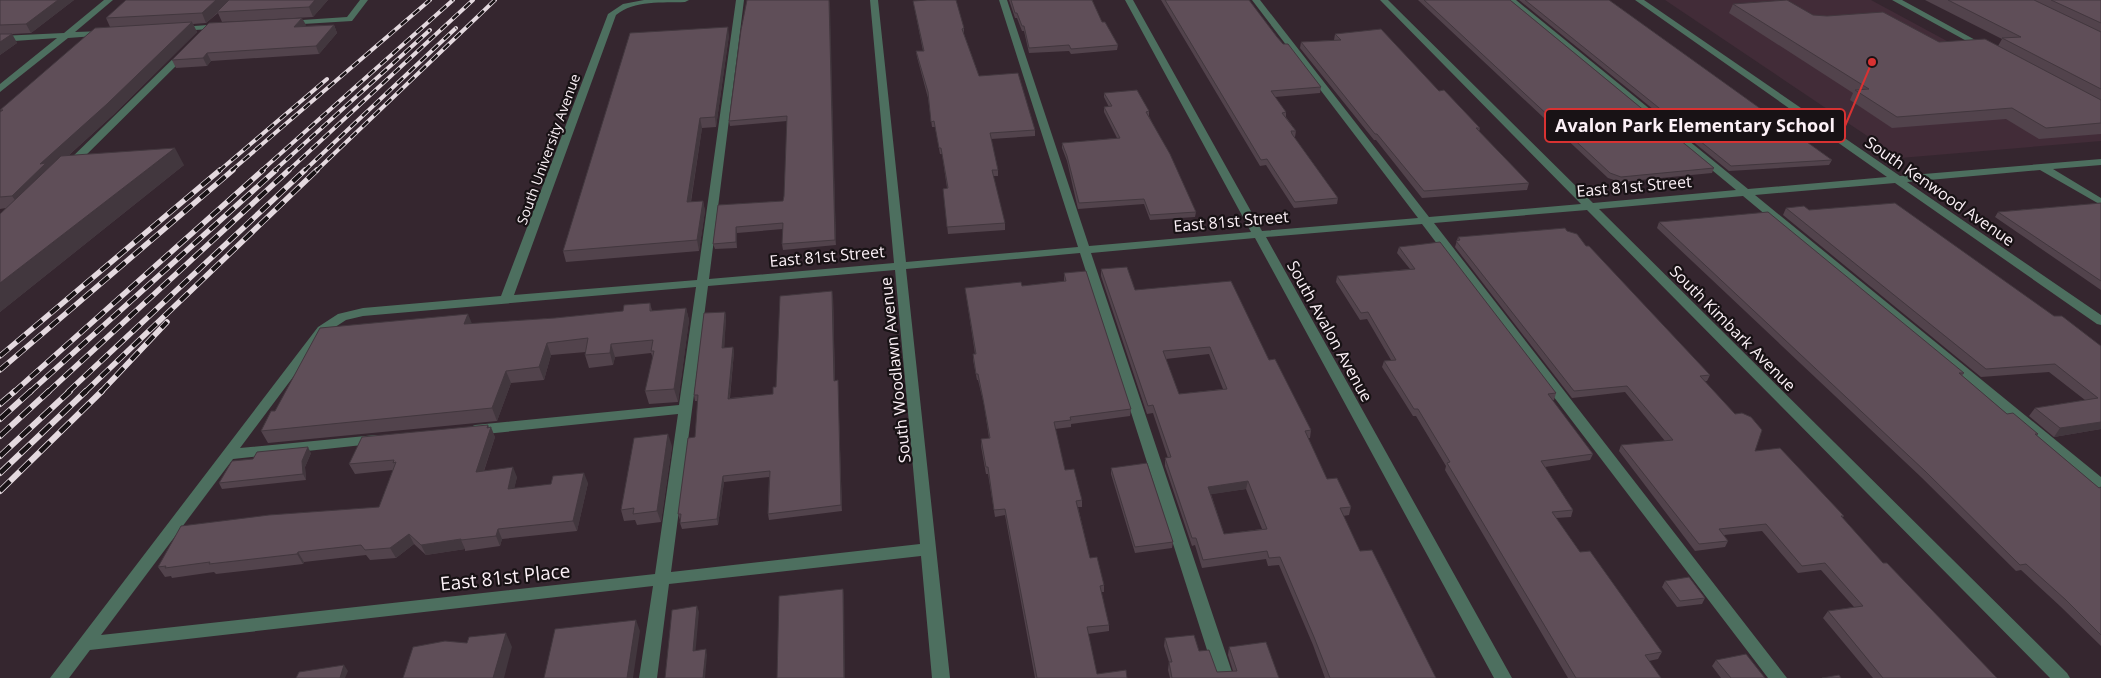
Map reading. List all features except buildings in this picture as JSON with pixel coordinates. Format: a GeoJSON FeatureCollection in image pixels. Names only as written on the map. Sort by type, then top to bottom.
{"type":"FeatureCollection","features":[{"type":"Feature","properties":{"kind":"street"},"geometry":{"type":"LineString","coordinates":[[0,90],[110,0]]}},
{"type":"Feature","properties":{"kind":"street"},"geometry":{"type":"LineString","coordinates":[[276,23],[349,19],[364,0]]}},
{"type":"Feature","properties":{"kind":"street","name":"South University Avenue"},"geometry":{"type":"LineString","coordinates":[[506,300],[612,14],[617,8],[640,3],[684,0]]}},
{"type":"Feature","properties":{"kind":"street"},"geometry":{"type":"LineString","coordinates":[[648,678],[740,0]]}},
{"type":"Feature","properties":{"kind":"street","name":"South Woodlawn Avenue"},"geometry":{"type":"LineString","coordinates":[[874,0],[941,678]]}},
{"type":"Feature","properties":{"kind":"street"},"geometry":{"type":"LineString","coordinates":[[1003,0],[1225,678]]}},
{"type":"Feature","properties":{"kind":"street","name":"South Avalon Avenue"},"geometry":{"type":"LineString","coordinates":[[1129,0],[1504,678]]}},
{"type":"Feature","properties":{"kind":"street"},"geometry":{"type":"LineString","coordinates":[[1256,0],[1778,678]]}},
{"type":"Feature","properties":{"kind":"street","name":"South Kimbark Avenue"},"geometry":{"type":"LineString","coordinates":[[1384,0],[2061,678]]}},
{"type":"Feature","properties":{"kind":"street"},"geometry":{"type":"LineString","coordinates":[[1511,0],[2101,485]]}},
{"type":"Feature","properties":{"kind":"street","name":"South Kenwood Avenue"},"geometry":{"type":"LineString","coordinates":[[1639,0],[2101,321]]}},
{"type":"Feature","properties":{"kind":"street"},"geometry":{"type":"LineString","coordinates":[[1896,0],[1998,54]]}},
{"type":"Feature","properties":{"kind":"street"},"geometry":{"type":"LineString","coordinates":[[62,173],[219,18]]}},
{"type":"Feature","properties":{"kind":"street"},"geometry":{"type":"LineString","coordinates":[[173,29],[229,26]]}},
{"type":"Feature","properties":{"kind":"street"},"geometry":{"type":"LineString","coordinates":[[0,40],[117,33]]}},
{"type":"Feature","properties":{"kind":"street","name":"East 81st Street"},"geometry":{"type":"LineString","coordinates":[[60,678],[322,330],[342,317],[363,312],[2101,162]]}},
{"type":"Feature","properties":{"kind":"street"},"geometry":{"type":"LineString","coordinates":[[2042,167],[2101,202]]}},
{"type":"Feature","properties":{"kind":"street"},"geometry":{"type":"LineString","coordinates":[[457,432],[684,409]]}},
{"type":"Feature","properties":{"kind":"street"},"geometry":{"type":"LineString","coordinates":[[229,454],[387,438]]}},
{"type":"Feature","properties":{"kind":"street","name":"East 81st Place"},"geometry":{"type":"LineString","coordinates":[[85,644],[928,549]]}},
{"type":"Feature","properties":{"kind":"shaded area"},"geometry":{"type":"Polygon","coordinates":[[[1665,0],[1871,0],[2101,124],[2101,141],[1900,158],[1665,0]]]}},
{"type":"Feature","properties":{"kind":"railway"},"geometry":{"type":"LineString","coordinates":[[231,171],[430,0]]}},
{"type":"Feature","properties":{"kind":"railway"},"geometry":{"type":"LineString","coordinates":[[261,171],[453,0]]}},
{"type":"Feature","properties":{"kind":"railway"},"geometry":{"type":"LineString","coordinates":[[288,171],[473,0]]}},
{"type":"Feature","properties":{"kind":"railway"},"geometry":{"type":"LineString","coordinates":[[316,171],[495,0]]}},
{"type":"Feature","properties":{"kind":"railway"},"geometry":{"type":"LineString","coordinates":[[304,171],[456,28]]}},
{"type":"Feature","properties":{"kind":"railway"},"geometry":{"type":"LineString","coordinates":[[274,171],[430,30]]}},
{"type":"Feature","properties":{"kind":"railway"},"geometry":{"type":"LineString","coordinates":[[219,171],[327,79]]}},
{"type":"Feature","properties":{"kind":"railway"},"geometry":{"type":"LineString","coordinates":[[0,356],[220,170]]}},
{"type":"Feature","properties":{"kind":"railway"},"geometry":{"type":"LineString","coordinates":[[0,370],[233,170]]}},
{"type":"Feature","properties":{"kind":"railway"},"geometry":{"type":"LineString","coordinates":[[14,392],[263,170]]}},
{"type":"Feature","properties":{"kind":"railway"},"geometry":{"type":"LineString","coordinates":[[30,392],[276,170]]}},
{"type":"Feature","properties":{"kind":"railway"},"geometry":{"type":"LineString","coordinates":[[48,392],[289,170]]}},
{"type":"Feature","properties":{"kind":"railway"},"geometry":{"type":"LineString","coordinates":[[68,392],[305,170]]}},
{"type":"Feature","properties":{"kind":"railway"},"geometry":{"type":"LineString","coordinates":[[85,392],[317,170]]}},
{"type":"Feature","properties":{"kind":"railway"},"geometry":{"type":"LineString","coordinates":[[101,392],[167,322]]}},
{"type":"Feature","properties":{"kind":"railway"},"geometry":{"type":"LineString","coordinates":[[0,404],[15,391]]}},
{"type":"Feature","properties":{"kind":"railway"},"geometry":{"type":"LineString","coordinates":[[0,419],[31,391]]}},
{"type":"Feature","properties":{"kind":"railway"},"geometry":{"type":"LineString","coordinates":[[0,436],[49,391]]}},
{"type":"Feature","properties":{"kind":"railway"},"geometry":{"type":"LineString","coordinates":[[0,456],[70,391]]}},
{"type":"Feature","properties":{"kind":"railway"},"geometry":{"type":"LineString","coordinates":[[0,473],[86,391]]}},
{"type":"Feature","properties":{"kind":"railway"},"geometry":{"type":"LineString","coordinates":[[0,491],[101,392]]}},
{"type":"Feature","properties":{"kind":"place","name":"Avalon Park Elementary School"},"geometry":{"type":"Point","coordinates":[1872,62]}}]}
